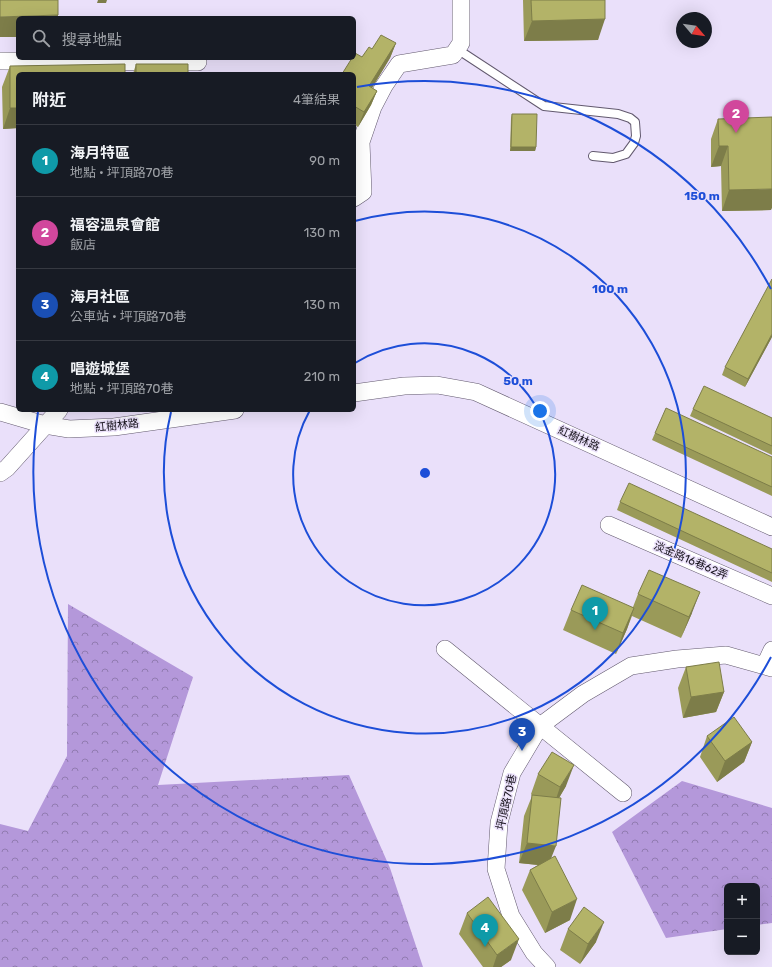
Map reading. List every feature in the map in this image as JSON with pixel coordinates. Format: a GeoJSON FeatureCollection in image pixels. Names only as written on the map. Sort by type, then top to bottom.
{"type":"FeatureCollection","features":[{"type":"Feature","properties":{"kind":"street"},"geometry":{"type":"LineString","coordinates":[[356,197],[363,192],[361,142],[374,107],[384,86],[399,64],[453,55],[461,43],[461,0]]}},
{"type":"Feature","properties":{"kind":"street"},"geometry":{"type":"LineString","coordinates":[[0,61],[198,62]]}},
{"type":"Feature","properties":{"kind":"street","name":"紅樹林路"},"geometry":{"type":"LineString","coordinates":[[356,393],[404,386],[437,385],[476,392],[772,527]]}},
{"type":"Feature","properties":{"kind":"street","name":"紅樹林路"},"geometry":{"type":"LineString","coordinates":[[0,412],[45,425],[69,429],[114,427],[221,412]]}},
{"type":"Feature","properties":{"kind":"street"},"geometry":{"type":"LineString","coordinates":[[0,473],[7,468],[57,412]]}},
{"type":"Feature","properties":{"kind":"street","name":"淡金路16巷62弄"},"geometry":{"type":"LineString","coordinates":[[609,525],[772,596]]}},
{"type":"Feature","properties":{"kind":"street"},"geometry":{"type":"LineString","coordinates":[[445,649],[623,793]]}},
{"type":"Feature","properties":{"kind":"street","name":"坪頂路70巷"},"geometry":{"type":"LineString","coordinates":[[547,967],[534,953],[511,916],[496,869],[499,823],[512,773],[540,726],[583,694],[631,666],[677,659],[726,655],[770,661]]}},
{"type":"Feature","properties":{"kind":"lane"},"geometry":{"type":"LineString","coordinates":[[457,49],[544,106],[618,114],[630,118],[634,122],[636,136],[630,150],[626,154],[613,158],[593,156]]}},
{"type":"Feature","properties":{"kind":"green space"},"geometry":{"type":"Polygon","coordinates":[[[68,604],[193,677],[158,785],[349,775],[390,868],[423,967],[0,967],[0,824],[28,831],[67,756],[68,604]]]}},
{"type":"Feature","properties":{"kind":"green space"},"geometry":{"type":"Polygon","coordinates":[[[682,781],[772,808],[772,923],[760,925],[760,883],[724,883],[724,929],[666,938],[612,832],[682,781]]]}},
{"type":"Feature","properties":{"kind":"building"},"geometry":{"type":"Polygon","coordinates":[[[0,0],[58,0],[58,15],[0,17],[0,0]]]}},
{"type":"Feature","properties":{"kind":"building"},"geometry":{"type":"Polygon","coordinates":[[[531,0],[605,0],[605,19],[532,21],[531,0]]]}},
{"type":"Feature","properties":{"kind":"building"},"geometry":{"type":"Polygon","coordinates":[[[381,35],[396,43],[369,86],[377,91],[364,112],[356,107],[356,72],[343,72],[351,60],[356,60],[356,54],[362,57],[369,47],[372,49],[381,35]]]}},
{"type":"Feature","properties":{"kind":"building"},"geometry":{"type":"Polygon","coordinates":[[[125,64],[125,72],[16,72],[16,108],[10,108],[10,66],[125,64]]]}},
{"type":"Feature","properties":{"kind":"building"},"geometry":{"type":"Polygon","coordinates":[[[136,64],[188,64],[188,72],[136,72],[136,64]]]}},
{"type":"Feature","properties":{"kind":"building"},"geometry":{"type":"Polygon","coordinates":[[[512,114],[537,114],[536,147],[511,147],[512,114]]]}},
{"type":"Feature","properties":{"kind":"building"},"geometry":{"type":"Polygon","coordinates":[[[772,117],[772,189],[729,190],[728,146],[719,146],[718,119],[772,117]]]}},
{"type":"Feature","properties":{"kind":"building"},"geometry":{"type":"Polygon","coordinates":[[[772,279],[772,334],[748,379],[725,367],[772,279]]]}},
{"type":"Feature","properties":{"kind":"building"},"geometry":{"type":"Polygon","coordinates":[[[704,386],[772,418],[772,446],[693,409],[704,386]]]}},
{"type":"Feature","properties":{"kind":"building"},"geometry":{"type":"Polygon","coordinates":[[[666,408],[772,457],[772,487],[655,433],[666,408]]]}},
{"type":"Feature","properties":{"kind":"building"},"geometry":{"type":"Polygon","coordinates":[[[629,483],[772,549],[772,573],[620,502],[629,483]]]}},
{"type":"Feature","properties":{"kind":"building"},"geometry":{"type":"Polygon","coordinates":[[[649,570],[700,592],[689,617],[638,594],[649,570]]]}},
{"type":"Feature","properties":{"kind":"building"},"geometry":{"type":"Polygon","coordinates":[[[582,585],[634,608],[623,633],[571,610],[582,585]]]}},
{"type":"Feature","properties":{"kind":"building"},"geometry":{"type":"Polygon","coordinates":[[[719,662],[724,692],[691,697],[686,667],[719,662]]]}},
{"type":"Feature","properties":{"kind":"building"},"geometry":{"type":"Polygon","coordinates":[[[734,717],[752,742],[725,761],[707,736],[734,717]]]}},
{"type":"Feature","properties":{"kind":"building"},"geometry":{"type":"Polygon","coordinates":[[[552,752],[574,765],[560,787],[538,774],[552,752]]]}},
{"type":"Feature","properties":{"kind":"building"},"geometry":{"type":"Polygon","coordinates":[[[532,795],[561,798],[556,846],[527,843],[532,795]]]}},
{"type":"Feature","properties":{"kind":"building"},"geometry":{"type":"Polygon","coordinates":[[[555,856],[577,899],[552,912],[530,870],[555,856]]]}},
{"type":"Feature","properties":{"kind":"building"},"geometry":{"type":"Polygon","coordinates":[[[488,897],[519,939],[497,955],[467,913],[488,897]]]}},
{"type":"Feature","properties":{"kind":"building"},"geometry":{"type":"Polygon","coordinates":[[[584,907],[604,922],[588,944],[568,929],[584,907]]]}},
{"type":"Feature","properties":{"kind":"place","name":"福容溫泉會館"},"geometry":{"type":"Point","coordinates":[736,133]}},
{"type":"Feature","properties":{"kind":"place","name":"海月特區"},"geometry":{"type":"Point","coordinates":[595,630]}},
{"type":"Feature","properties":{"kind":"place","name":"海月社區"},"geometry":{"type":"Point","coordinates":[522,751]}},
{"type":"Feature","properties":{"kind":"place","name":"唱遊城堡"},"geometry":{"type":"Point","coordinates":[485,947]}}]}
